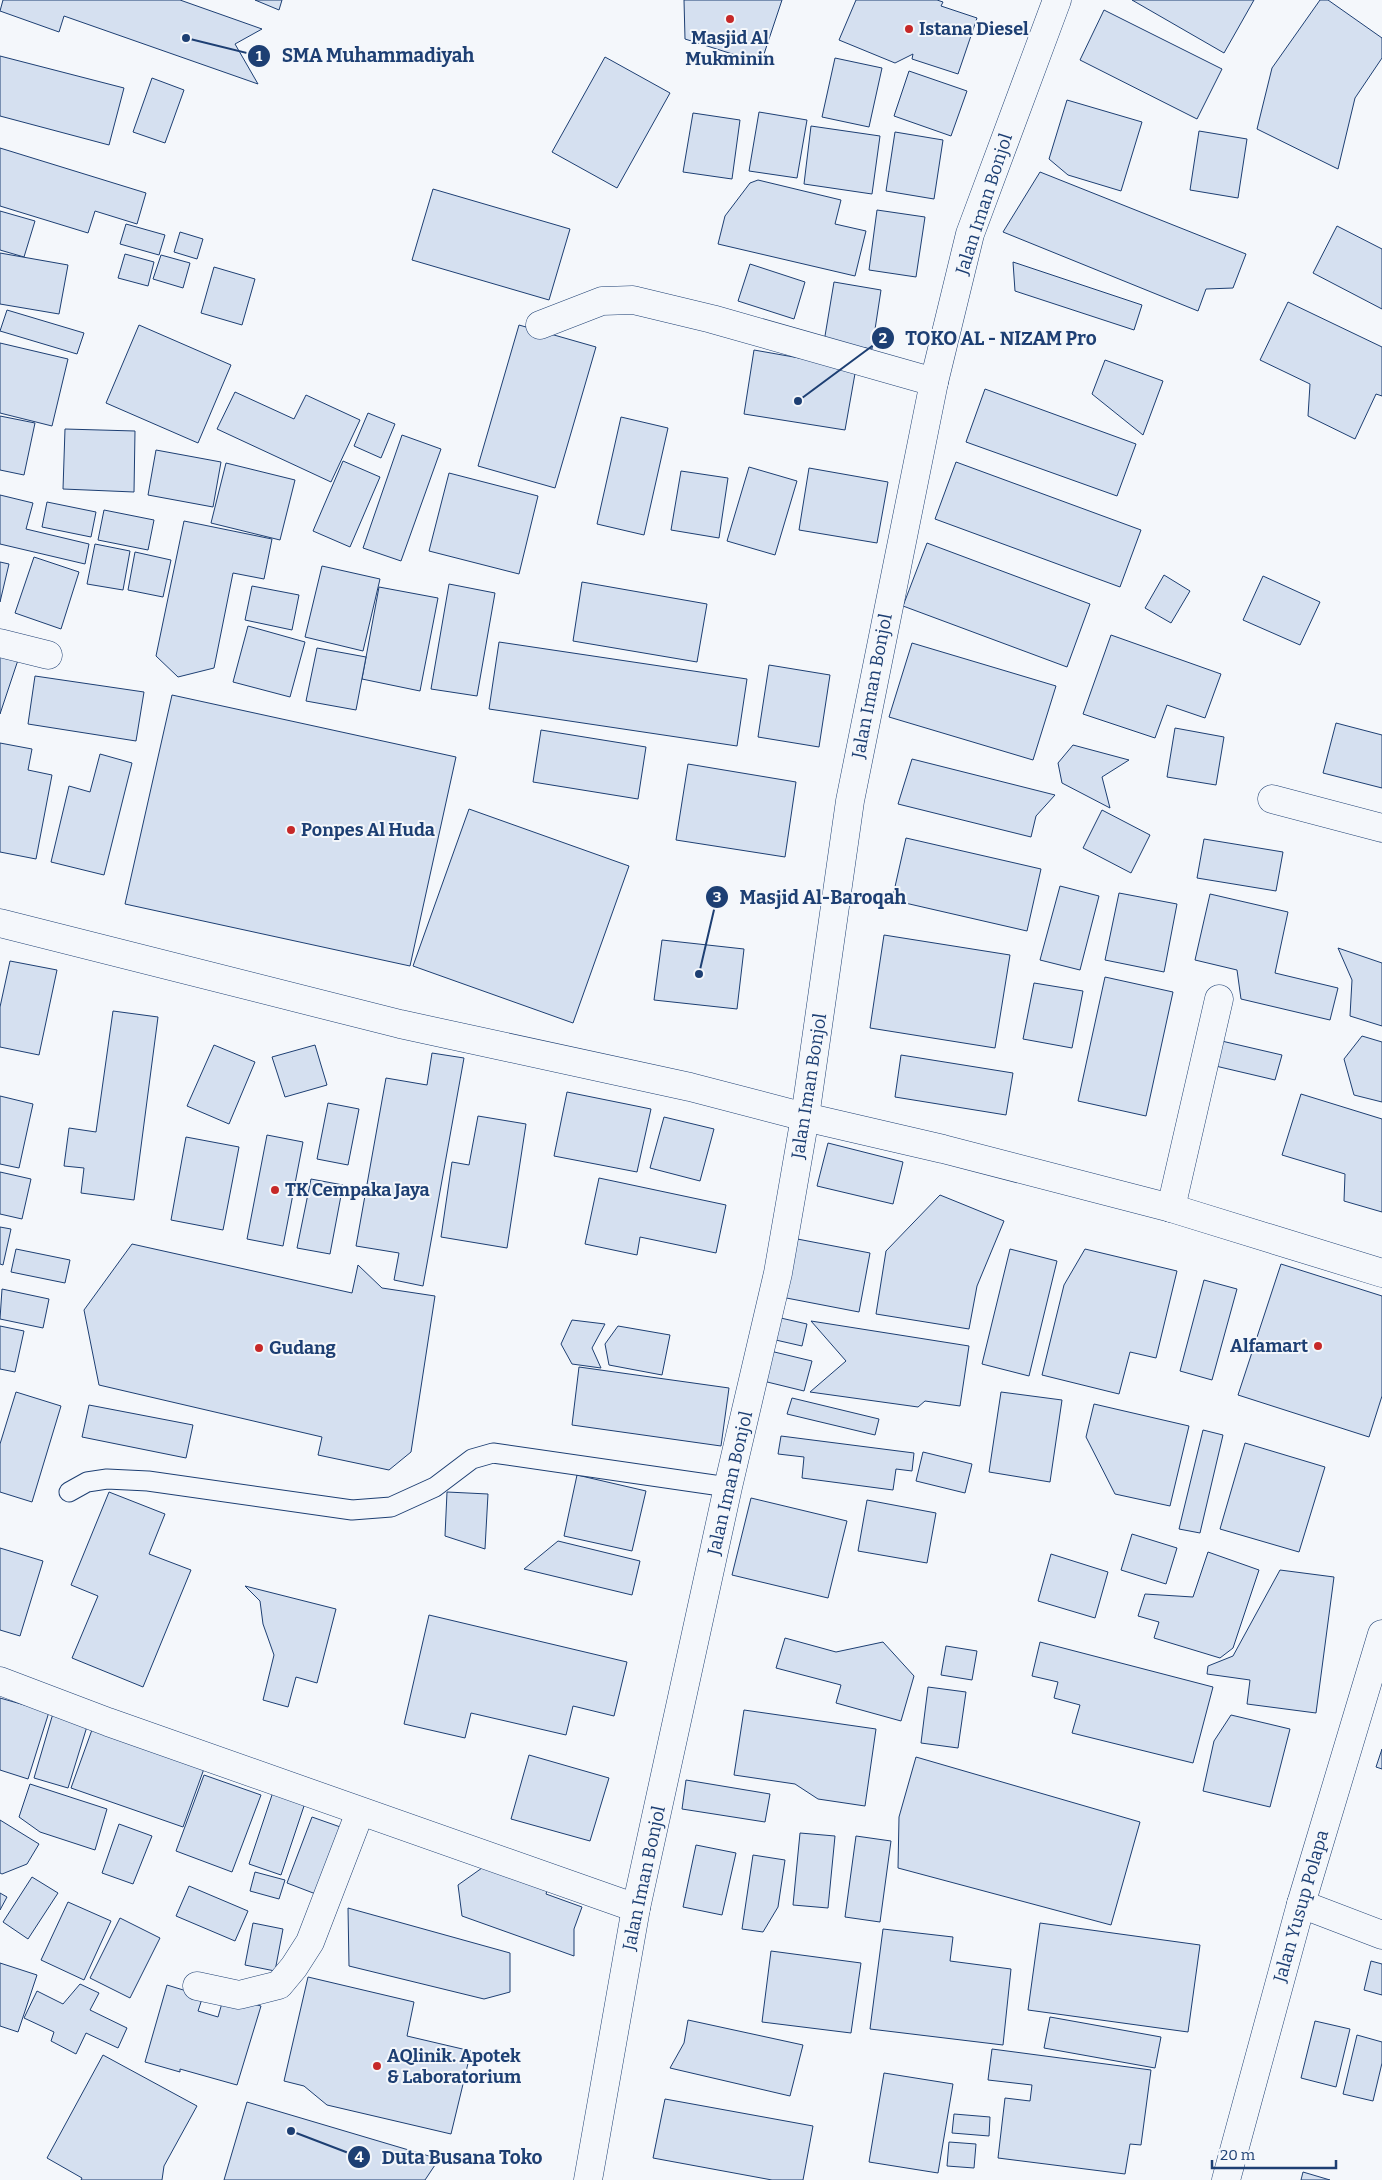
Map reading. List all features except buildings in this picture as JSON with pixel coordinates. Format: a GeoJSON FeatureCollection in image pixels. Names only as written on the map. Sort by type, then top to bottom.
{"type":"FeatureCollection","features":[{"type":"Feature","properties":{"kind":"street","name":"Jalan Iman Bonjol"},"geometry":{"type":"LineString","coordinates":[[588,2180],[636,1908],[728,1487],[778,1273],[805,1117],[850,801],[934,382],[970,234],[1057,0]]}},
{"type":"Feature","properties":{"kind":"street"},"geometry":{"type":"LineString","coordinates":[[540,325],[602,302],[633,300],[712,319],[934,382]]}},
{"type":"Feature","properties":{"kind":"street"},"geometry":{"type":"LineString","coordinates":[[0,642],[48,655]]}},
{"type":"Feature","properties":{"kind":"street"},"geometry":{"type":"LineString","coordinates":[[1272,799],[1382,828]]}},
{"type":"Feature","properties":{"kind":"street"},"geometry":{"type":"LineString","coordinates":[[0,923],[400,1024],[690,1087],[805,1117],[943,1149],[1171,1208],[1382,1273]]}},
{"type":"Feature","properties":{"kind":"street"},"geometry":{"type":"LineString","coordinates":[[1171,1208],[1219,999]]}},
{"type":"Feature","properties":{"kind":"street","name":"Jalan Yusup Polapa"},"geometry":{"type":"LineString","coordinates":[[1226,2180],[1301,1904],[1382,1634]]}},
{"type":"Feature","properties":{"kind":"street"},"geometry":{"type":"LineString","coordinates":[[0,1681],[360,1812],[636,1908]]}},
{"type":"Feature","properties":{"kind":"street"},"geometry":{"type":"LineString","coordinates":[[197,1986],[239,1995],[279,1984],[294,1967],[310,1942],[360,1812]]}},
{"type":"Feature","properties":{"kind":"street"},"geometry":{"type":"LineString","coordinates":[[1301,1904],[1382,1935]]}},
{"type":"Feature","properties":{"kind":"lane"},"geometry":{"type":"LineString","coordinates":[[69,1492],[87,1482],[107,1479],[148,1481],[352,1510],[391,1507],[435,1487],[472,1459],[493,1454],[728,1487]]}},
{"type":"Feature","properties":{"kind":"place","name":"Masjid Al Mukminin"},"geometry":{"type":"Point","coordinates":[730,19]}},
{"type":"Feature","properties":{"kind":"place","name":"Istana Diesel"},"geometry":{"type":"Point","coordinates":[909,29]}},
{"type":"Feature","properties":{"kind":"place","name":"SMA Muhammadiyah"},"geometry":{"type":"Point","coordinates":[186,38]}},
{"type":"Feature","properties":{"kind":"place","name":"TOKO AL - NIZAM Pro"},"geometry":{"type":"Point","coordinates":[798,401]}},
{"type":"Feature","properties":{"kind":"place","name":"Ponpes Al Huda"},"geometry":{"type":"Point","coordinates":[291,830]}},
{"type":"Feature","properties":{"kind":"place","name":"Masjid Al-Baroqah"},"geometry":{"type":"Point","coordinates":[699,974]}},
{"type":"Feature","properties":{"kind":"place","name":"TK Cempaka Jaya"},"geometry":{"type":"Point","coordinates":[275,1190]}},
{"type":"Feature","properties":{"kind":"place","name":"Alfamart"},"geometry":{"type":"Point","coordinates":[1318,1346]}},
{"type":"Feature","properties":{"kind":"place","name":"Gudang"},"geometry":{"type":"Point","coordinates":[259,1348]}},
{"type":"Feature","properties":{"kind":"place","name":"AQlinik. Apotek & Laboratorium"},"geometry":{"type":"Point","coordinates":[377,2066]}},
{"type":"Feature","properties":{"kind":"place","name":"Duta Busana Toko"},"geometry":{"type":"Point","coordinates":[291,2131]}}]}
